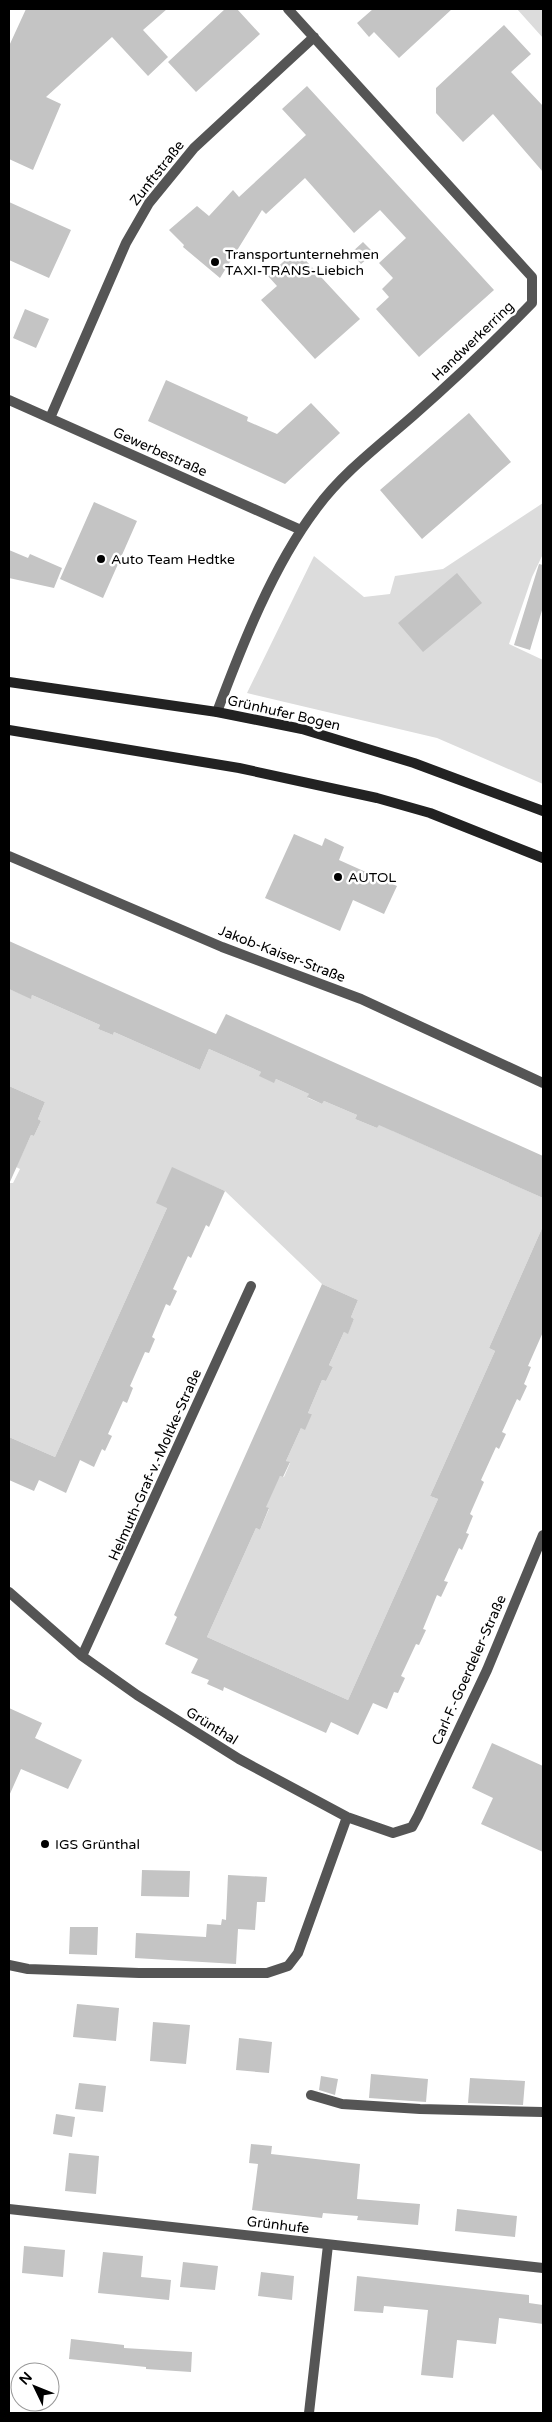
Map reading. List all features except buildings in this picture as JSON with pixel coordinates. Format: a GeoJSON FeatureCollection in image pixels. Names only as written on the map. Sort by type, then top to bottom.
{"type":"FeatureCollection","features":[{"type":"Feature","properties":{"kind":"main road","name":"Grünhufer Bogen"},"geometry":{"type":"LineString","coordinates":[[9,682],[217,712],[302,729],[345,741],[468,782],[543,811]]}},
{"type":"Feature","properties":{"kind":"main road"},"geometry":{"type":"LineString","coordinates":[[9,730],[239,768],[368,796],[430,813],[543,858]]}},
{"type":"Feature","properties":{"kind":"street","name":"Handwerkerring"},"geometry":{"type":"LineString","coordinates":[[217,712],[234,668],[284,559],[317,507],[335,487],[484,352],[532,303],[532,277],[288,9]]}},
{"type":"Feature","properties":{"kind":"street","name":"Zunftstraße"},"geometry":{"type":"LineString","coordinates":[[50,418],[126,243],[149,202],[194,148],[314,37]]}},
{"type":"Feature","properties":{"kind":"street","name":"Gewerbestraße"},"geometry":{"type":"LineString","coordinates":[[9,400],[301,530]]}},
{"type":"Feature","properties":{"kind":"street","name":"Jakob-Kaiser-Straße"},"geometry":{"type":"LineString","coordinates":[[9,856],[222,947],[361,999],[543,1083]]}},
{"type":"Feature","properties":{"kind":"street","name":"Helmuth-Graf-v.-Moltke-Straße"},"geometry":{"type":"LineString","coordinates":[[82,1656],[251,1286]]}},
{"type":"Feature","properties":{"kind":"street","name":"Carl-F.-Goerdeler-Straße"},"geometry":{"type":"LineString","coordinates":[[418,1816],[487,1670],[543,1535]]}},
{"type":"Feature","properties":{"kind":"street","name":"Grünthal"},"geometry":{"type":"LineString","coordinates":[[9,1592],[82,1656],[137,1695],[239,1759],[347,1817],[392,1833],[412,1827],[418,1816]]}},
{"type":"Feature","properties":{"kind":"street"},"geometry":{"type":"LineString","coordinates":[[9,1965],[28,1968],[139,1973],[268,1973],[288,1966],[298,1953],[347,1817]]}},
{"type":"Feature","properties":{"kind":"street"},"geometry":{"type":"LineString","coordinates":[[311,2095],[342,2104],[448,2110],[543,2112]]}},
{"type":"Feature","properties":{"kind":"street","name":"Grünhufe"},"geometry":{"type":"LineString","coordinates":[[9,2209],[543,2268]]}},
{"type":"Feature","properties":{"kind":"street"},"geometry":{"type":"LineString","coordinates":[[309,2413],[328,2245]]}},
{"type":"Feature","properties":{"kind":"shaded area"},"geometry":{"type":"Polygon","coordinates":[[[517,9],[543,9],[543,38],[517,9]]]}},
{"type":"Feature","properties":{"kind":"shaded area"},"geometry":{"type":"Polygon","coordinates":[[[543,503],[543,554],[532,577],[509,644],[543,660],[543,784],[437,738],[247,693],[314,556],[364,597],[390,594],[395,576],[443,569],[543,503]]]}},
{"type":"Feature","properties":{"kind":"shaded area"},"geometry":{"type":"Polygon","coordinates":[[[9,989],[31,998],[32,995],[100,1025],[98,1029],[113,1035],[114,1032],[200,1070],[209,1049],[261,1072],[260,1076],[274,1082],[276,1079],[309,1094],[308,1098],[322,1104],[324,1101],[357,1115],[355,1119],[377,1128],[380,1121],[393,1131],[543,1198],[543,1226],[489,1348],[495,1351],[430,1496],[438,1499],[348,1700],[207,1637],[256,1528],[260,1530],[269,1509],[262,1505],[280,1476],[284,1477],[290,1463],[286,1461],[301,1428],[312,1414],[308,1413],[322,1380],[326,1381],[333,1367],[329,1365],[344,1332],[348,1333],[354,1319],[351,1317],[358,1300],[322,1284],[225,1191],[172,1168],[167,1208],[55,1457],[9,1437],[9,1185],[13,1183],[20,1169],[16,1167],[31,1135],[34,1136],[41,1121],[38,1119],[45,1102],[9,1086],[9,989]]]}},
{"type":"Feature","properties":{"kind":"place","name":"Transportunternehmen TAXI-TRANS-Liebich"},"geometry":{"type":"Point","coordinates":[215,262]}},
{"type":"Feature","properties":{"kind":"place","name":"Auto Team Hedtke"},"geometry":{"type":"Point","coordinates":[101,559]}},
{"type":"Feature","properties":{"kind":"place","name":"AUTOL"},"geometry":{"type":"Point","coordinates":[338,877]}},
{"type":"Feature","properties":{"kind":"place","name":"IGS Grünthal"},"geometry":{"type":"Point","coordinates":[45,1844]}}]}
